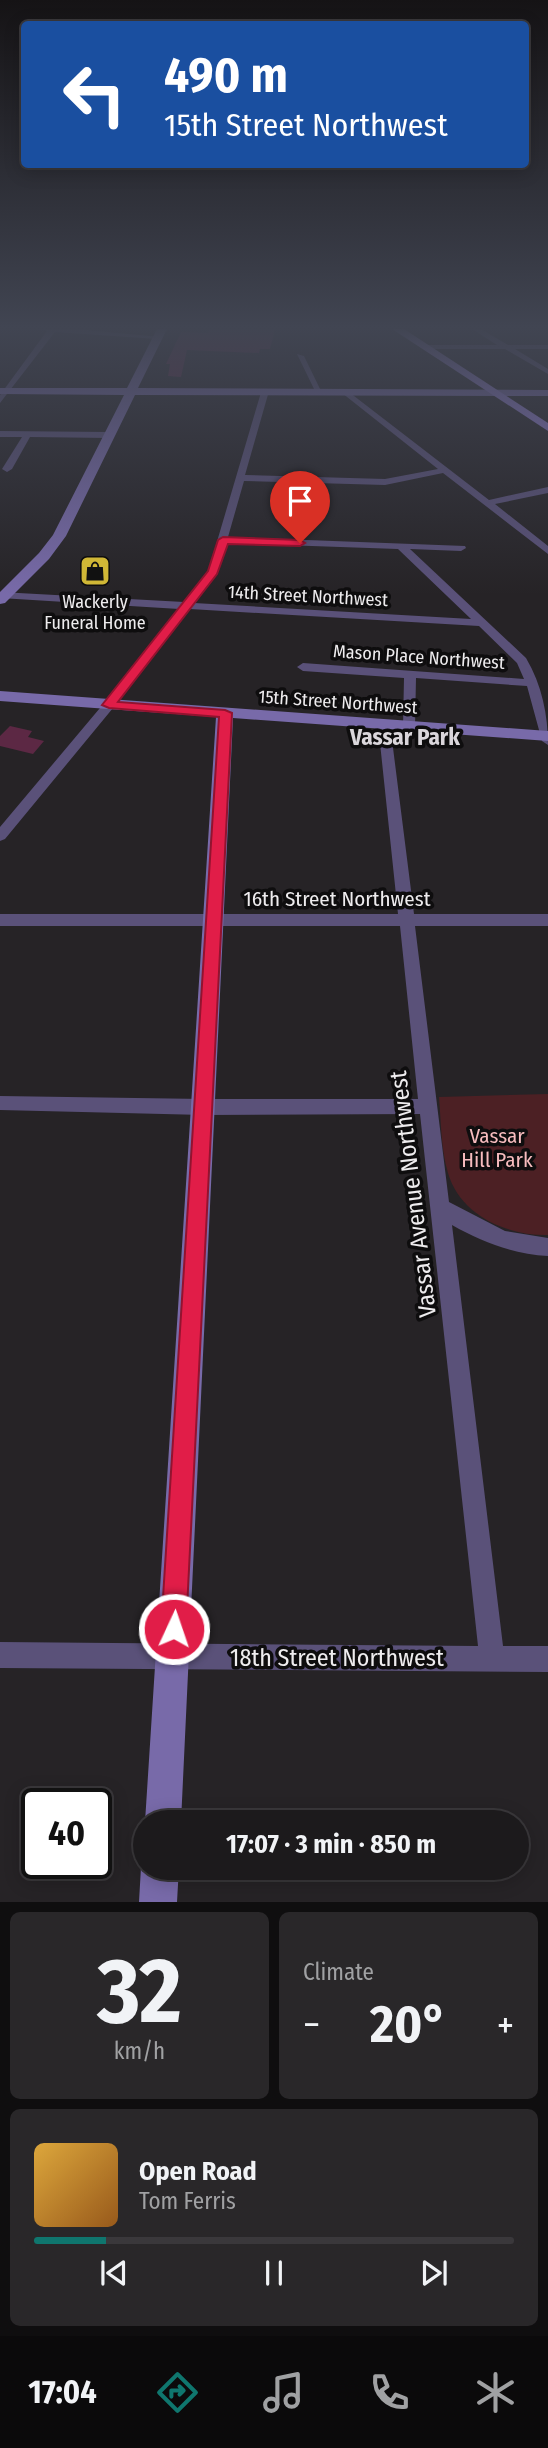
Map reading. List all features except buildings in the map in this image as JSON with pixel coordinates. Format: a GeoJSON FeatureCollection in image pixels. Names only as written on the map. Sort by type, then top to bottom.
{"type":"FeatureCollection","features":[{"type":"Feature","properties":{"kind":"main road"},"geometry":{"type":"LineString","coordinates":[[533,418],[548,428]]}},
{"type":"Feature","properties":{"kind":"street"},"geometry":{"type":"LineString","coordinates":[[2,597],[54,544],[118,418]]}},
{"type":"Feature","properties":{"kind":"street"},"geometry":{"type":"LineString","coordinates":[[0,836],[109,705],[214,572],[258,418]]}},
{"type":"Feature","properties":{"kind":"street"},"geometry":{"type":"LineString","coordinates":[[379,418],[548,551]]}},
{"type":"Feature","properties":{"kind":"street"},"geometry":{"type":"LineString","coordinates":[[0,434],[109,435]]}},
{"type":"Feature","properties":{"kind":"street"},"geometry":{"type":"LineString","coordinates":[[7,469],[27,435]]}},
{"type":"Feature","properties":{"kind":"street"},"geometry":{"type":"LineString","coordinates":[[242,478],[385,482],[445,470]]}},
{"type":"Feature","properties":{"kind":"street"},"geometry":{"type":"LineString","coordinates":[[486,503],[548,490]]}},
{"type":"Feature","properties":{"kind":"street"},"geometry":{"type":"LineString","coordinates":[[223,540],[461,548]]}},
{"type":"Feature","properties":{"kind":"street"},"geometry":{"type":"LineString","coordinates":[[401,546],[522,661],[532,682],[547,738]]}},
{"type":"Feature","properties":{"kind":"street","name":"14th Street Northwest"},"geometry":{"type":"LineString","coordinates":[[2,597],[483,623]]}},
{"type":"Feature","properties":{"kind":"street","name":"Mason Place Northwest"},"geometry":{"type":"LineString","coordinates":[[303,667],[532,682]]}},
{"type":"Feature","properties":{"kind":"street"},"geometry":{"type":"LineString","coordinates":[[408,726],[410,674]]}},
{"type":"Feature","properties":{"kind":"street","name":"15th Street Northwest"},"geometry":{"type":"LineString","coordinates":[[0,696],[547,738]]}},
{"type":"Feature","properties":{"kind":"street"},"geometry":{"type":"LineString","coordinates":[[164,1810],[225,713]]}},
{"type":"Feature","properties":{"kind":"street","name":"Vassar Avenue Northwest"},"geometry":{"type":"LineString","coordinates":[[384,724],[492,1658]]}},
{"type":"Feature","properties":{"kind":"street","name":"16th Street Northwest"},"geometry":{"type":"LineString","coordinates":[[0,920],[548,920]]}},
{"type":"Feature","properties":{"kind":"street"},"geometry":{"type":"LineString","coordinates":[[0,1103],[204,1107],[427,1106]]}},
{"type":"Feature","properties":{"kind":"street"},"geometry":{"type":"LineString","coordinates":[[440,1207],[476,1229],[508,1243],[548,1247]]}},
{"type":"Feature","properties":{"kind":"street","name":"18th Street Northwest"},"geometry":{"type":"LineString","coordinates":[[0,1655],[548,1659]]}},
{"type":"Feature","properties":{"kind":"street"},"geometry":{"type":"LineString","coordinates":[[158,1902],[159,1880]]}},
{"type":"Feature","properties":{"kind":"green space","name":"Vassar Hill Park"},"geometry":{"type":"Polygon","coordinates":[[[548,1094],[548,1235],[517,1232],[487,1220],[474,1211],[454,1188],[444,1155],[439,1097],[548,1094]]]}},
{"type":"Feature","properties":{"kind":"place","name":"Wackerly Funeral Home"},"geometry":{"type":"Point","coordinates":[95,571]}},
{"type":"Feature","properties":{"kind":"district","name":"Vassar Park"},"geometry":{"type":"Point","coordinates":[405,737]}},
{"type":"Feature","properties":{"kind":"route"},"geometry":{"type":"LineString","coordinates":[[174,1629],[225,713],[109,705],[214,572],[223,540],[300,543]]}}]}
